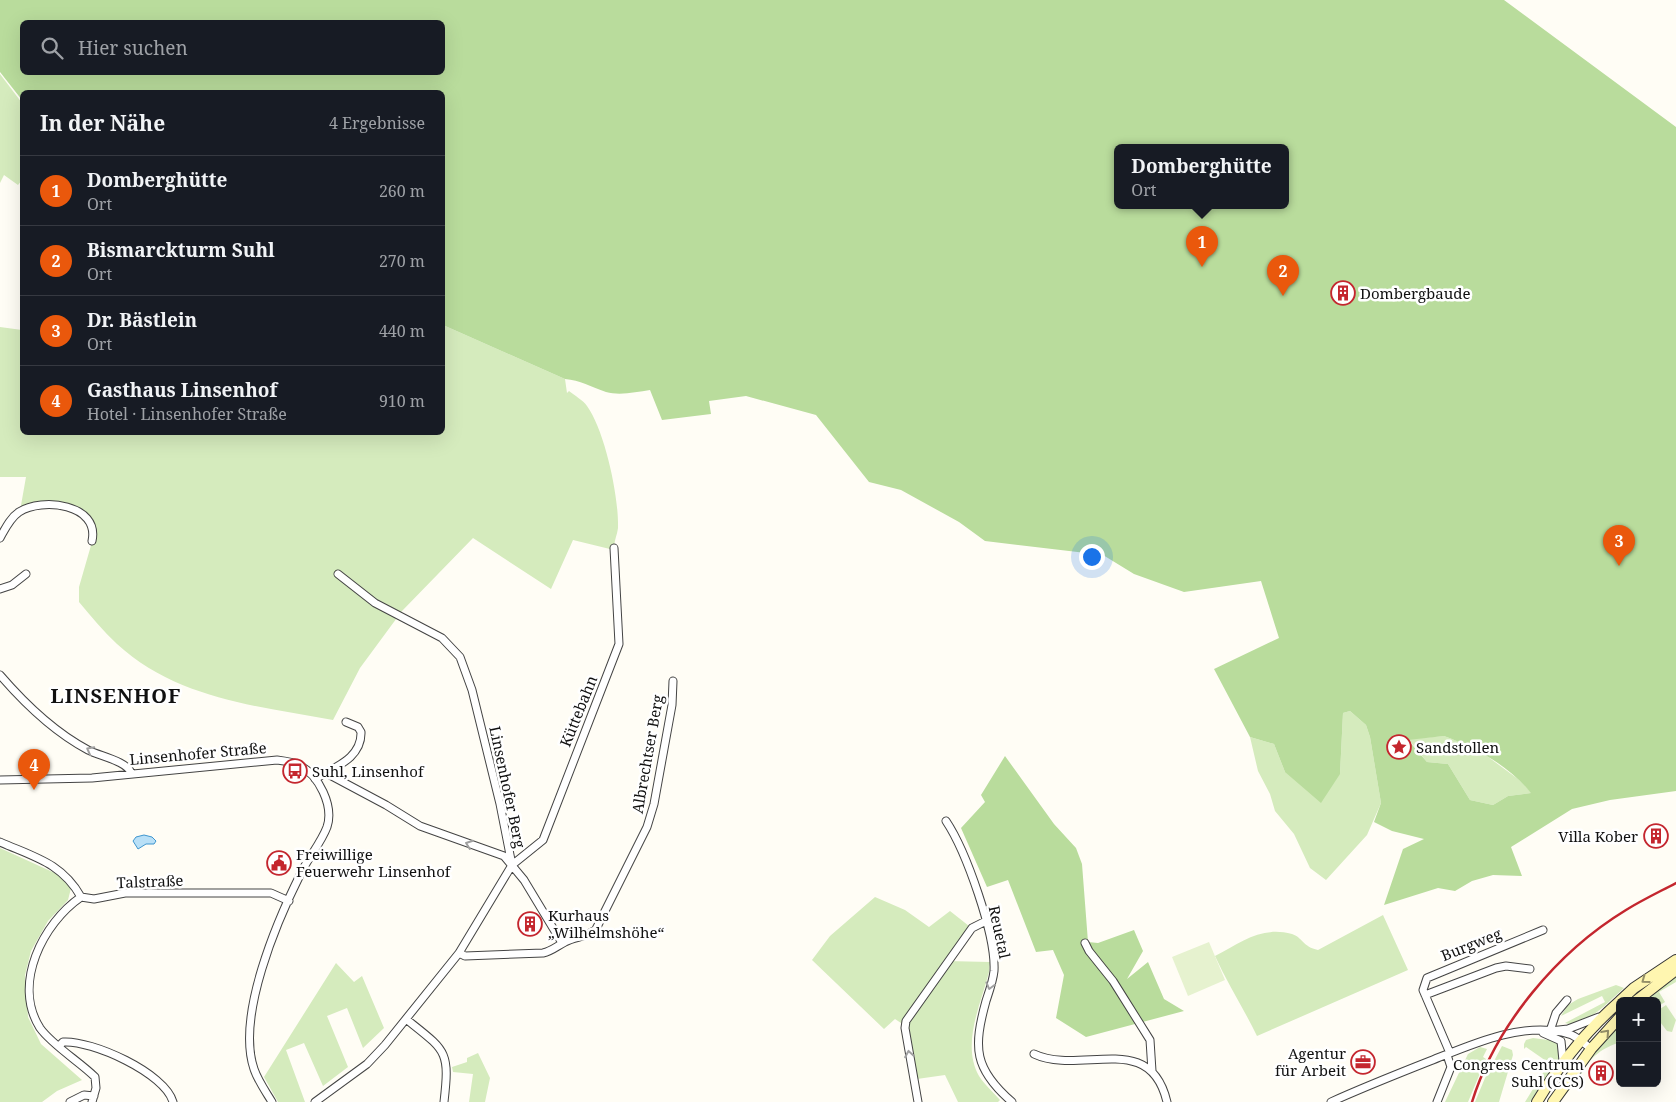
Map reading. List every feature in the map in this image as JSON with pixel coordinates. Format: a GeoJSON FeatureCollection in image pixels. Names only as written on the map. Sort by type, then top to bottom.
{"type":"FeatureCollection","features":[{"type":"Feature","properties":{"kind":"main road"},"geometry":{"type":"LineString","coordinates":[[1640,997],[1675,962]]}},
{"type":"Feature","properties":{"kind":"main road"},"geometry":{"type":"LineString","coordinates":[[1624,997],[1634,988],[1675,962]]}},
{"type":"Feature","properties":{"kind":"main road"},"geometry":{"type":"LineString","coordinates":[[1537,1102],[1580,1039],[1616,1004]]}},
{"type":"Feature","properties":{"kind":"main road"},"geometry":{"type":"LineString","coordinates":[[1553,1102],[1592,1049],[1616,1022]]}},
{"type":"Feature","properties":{"kind":"street"},"geometry":{"type":"LineString","coordinates":[[0,538],[16,514],[31,507],[42,506],[73,509],[88,517],[93,525],[92,541]]}},
{"type":"Feature","properties":{"kind":"street","name":"Küttebahn"},"geometry":{"type":"LineString","coordinates":[[512,865],[543,840],[597,698],[616,656],[619,644],[614,548]]}},
{"type":"Feature","properties":{"kind":"street"},"geometry":{"type":"LineString","coordinates":[[0,589],[12,585],[26,574]]}},
{"type":"Feature","properties":{"kind":"street","name":"Linsenhofer Berg"},"geometry":{"type":"LineString","coordinates":[[338,574],[375,603],[442,638],[460,657],[472,690],[500,804],[512,865]]}},
{"type":"Feature","properties":{"kind":"street"},"geometry":{"type":"LineString","coordinates":[[0,676],[42,718],[88,750],[126,766],[131,773]]}},
{"type":"Feature","properties":{"kind":"street","name":"Albrechtser Berg"},"geometry":{"type":"LineString","coordinates":[[459,953],[465,956],[543,953],[553,950],[562,943],[590,934],[596,929],[647,827],[658,786],[672,705],[673,681]]}},
{"type":"Feature","properties":{"kind":"street"},"geometry":{"type":"LineString","coordinates":[[316,780],[349,760],[358,750],[362,732],[358,727],[346,722]]}},
{"type":"Feature","properties":{"kind":"street","name":"Linsenhofer Straße"},"geometry":{"type":"LineString","coordinates":[[0,780],[92,778],[277,760],[300,766],[316,780],[328,804],[327,826],[301,873],[266,956],[258,982],[251,1021],[250,1043],[253,1068],[272,1102]]}},
{"type":"Feature","properties":{"kind":"street","name":"Linsenhofer Berg"},"geometry":{"type":"LineString","coordinates":[[326,773],[386,805],[420,826],[504,856],[512,865]]}},
{"type":"Feature","properties":{"kind":"street","name":"Reuetal"},"geometry":{"type":"LineString","coordinates":[[946,820],[956,835],[992,943],[994,972],[978,1040],[980,1060],[989,1079],[1012,1102]]}},
{"type":"Feature","properties":{"kind":"street"},"geometry":{"type":"LineString","coordinates":[[0,842],[59,868],[72,881],[81,897],[55,920],[40,946],[29,977],[32,1007],[40,1028],[95,1077],[96,1088],[93,1099],[84,1096],[70,1102]]}},
{"type":"Feature","properties":{"kind":"street"},"geometry":{"type":"LineString","coordinates":[[315,1102],[367,1064],[406,1019],[459,953],[512,865],[524,880],[562,943]]}},
{"type":"Feature","properties":{"kind":"street","name":"Talstraße"},"geometry":{"type":"LineString","coordinates":[[81,897],[94,899],[124,893],[271,893],[289,900]]}},
{"type":"Feature","properties":{"kind":"street"},"geometry":{"type":"LineString","coordinates":[[918,1102],[905,1028],[906,1021],[972,928],[986,921]]}},
{"type":"Feature","properties":{"kind":"street","name":"Burgweg"},"geometry":{"type":"LineString","coordinates":[[1530,968],[1506,966],[1496,968],[1425,995],[1424,983],[1432,974],[1543,930]]}},
{"type":"Feature","properties":{"kind":"street"},"geometry":{"type":"LineString","coordinates":[[1085,943],[1089,951],[1113,981],[1150,1040],[1152,1071]]}},
{"type":"Feature","properties":{"kind":"street"},"geometry":{"type":"LineString","coordinates":[[1425,995],[1449,1054],[1451,1067],[1437,1102]]}},
{"type":"Feature","properties":{"kind":"street"},"geometry":{"type":"LineString","coordinates":[[1550,1031],[1556,1013],[1566,1000]]}},
{"type":"Feature","properties":{"kind":"street"},"geometry":{"type":"LineString","coordinates":[[1331,1102],[1369,1084],[1497,1036],[1576,1027],[1604,1015]]}},
{"type":"Feature","properties":{"kind":"street"},"geometry":{"type":"LineString","coordinates":[[406,1019],[431,1039],[444,1054],[448,1068],[444,1102]]}},
{"type":"Feature","properties":{"kind":"street"},"geometry":{"type":"LineString","coordinates":[[1550,1031],[1563,1032],[1580,1039],[1592,1049]]}},
{"type":"Feature","properties":{"kind":"street"},"geometry":{"type":"LineString","coordinates":[[1533,1032],[1549,1034],[1561,1042],[1564,1061]]}},
{"type":"Feature","properties":{"kind":"street"},"geometry":{"type":"LineString","coordinates":[[60,1046],[63,1042],[77,1044],[124,1059],[148,1072],[166,1086],[174,1102]]}},
{"type":"Feature","properties":{"kind":"street"},"geometry":{"type":"LineString","coordinates":[[1034,1054],[1047,1060],[1125,1059],[1140,1062],[1152,1071],[1161,1083],[1168,1102]]}},
{"type":"Feature","properties":{"kind":"green space"},"geometry":{"type":"Polygon","coordinates":[[[0,0],[1504,0],[1676,127],[1676,791],[1610,800],[1572,809],[1511,847],[1522,876],[1493,875],[1472,881],[1455,891],[1438,888],[1384,905],[1403,849],[1424,839],[1392,831],[1374,822],[1381,803],[1370,737],[1366,725],[1350,711],[1343,713],[1340,774],[1321,803],[1285,772],[1274,744],[1250,737],[1214,669],[1279,638],[1261,581],[1184,592],[1134,574],[1103,555],[985,541],[959,522],[901,490],[869,482],[816,415],[746,396],[709,401],[711,414],[662,420],[650,390],[622,394],[606,392],[581,382],[565,379],[445,326],[445,90],[20,90],[20,97],[0,72],[0,0]],[[1444,736],[1408,740],[1427,762],[1448,764],[1470,800],[1493,805],[1508,796],[1531,793],[1503,766],[1480,752],[1444,736]]]}},
{"type":"Feature","properties":{"kind":"green space"},"geometry":{"type":"Polygon","coordinates":[[[0,74],[20,100],[20,182],[18,185],[4,175],[0,183],[0,74]]]}},
{"type":"Feature","properties":{"kind":"green space"},"geometry":{"type":"Polygon","coordinates":[[[445,326],[565,379],[567,393],[569,391],[587,406],[600,431],[610,465],[618,515],[614,550],[573,540],[551,589],[473,538],[402,611],[360,668],[333,720],[247,704],[192,689],[165,677],[140,662],[117,644],[79,602],[79,587],[94,535],[81,512],[42,506],[20,511],[26,477],[0,477],[0,327],[20,330],[20,435],[445,435],[445,326]]]}},
{"type":"Feature","properties":{"kind":"green space"},"geometry":{"type":"Polygon","coordinates":[[[1350,711],[1366,725],[1370,737],[1381,803],[1367,835],[1326,880],[1310,868],[1294,834],[1275,811],[1270,794],[1258,771],[1250,737],[1274,744],[1285,772],[1340,774],[1343,713],[1350,711]]]}},
{"type":"Feature","properties":{"kind":"green space"},"geometry":{"type":"Polygon","coordinates":[[[1444,736],[1476,748],[1518,779],[1532,793],[1508,796],[1493,805],[1470,800],[1448,764],[1427,762],[1408,739],[1444,736]]]}},
{"type":"Feature","properties":{"kind":"green space"},"geometry":{"type":"Polygon","coordinates":[[[1005,756],[1054,824],[1076,848],[1082,864],[1088,942],[1098,943],[1134,930],[1143,951],[1127,979],[1148,962],[1164,999],[1184,1011],[1086,1037],[1056,1018],[1064,975],[1053,950],[1036,952],[1008,880],[987,887],[961,828],[985,802],[981,795],[1005,756]]]}},
{"type":"Feature","properties":{"kind":"green space"},"geometry":{"type":"Polygon","coordinates":[[[0,848],[57,874],[71,888],[68,900],[48,921],[31,951],[25,975],[28,1017],[41,1044],[82,1080],[57,1091],[42,1102],[0,1102],[0,848]]]}},
{"type":"Feature","properties":{"kind":"green space"},"geometry":{"type":"Polygon","coordinates":[[[875,897],[905,910],[929,927],[950,911],[969,926],[946,961],[990,962],[989,972],[974,1024],[972,1051],[974,1064],[979,1076],[1000,1100],[998,1102],[958,1102],[945,1075],[910,1080],[901,1023],[895,1019],[884,1029],[812,960],[830,936],[875,897]]]}},
{"type":"Feature","properties":{"kind":"green space"},"geometry":{"type":"Polygon","coordinates":[[[1383,915],[1408,970],[1257,1036],[1215,956],[1252,937],[1271,932],[1292,934],[1309,947],[1318,950],[1383,915]]]}},
{"type":"Feature","properties":{"kind":"green space"},"geometry":{"type":"Polygon","coordinates":[[[1209,942],[1225,980],[1188,996],[1172,957],[1209,942]]]}},
{"type":"Feature","properties":{"kind":"green space"},"geometry":{"type":"Polygon","coordinates":[[[336,963],[354,982],[362,976],[384,1028],[363,1048],[347,1008],[327,1016],[348,1067],[323,1086],[304,1043],[286,1050],[305,1102],[278,1102],[264,1077],[336,963]]]}},
{"type":"Feature","properties":{"kind":"green space"},"geometry":{"type":"Polygon","coordinates":[[[1676,976],[1676,982],[1659,992],[1665,1002],[1661,1004],[1661,997],[1648,997],[1676,976]]]}},
{"type":"Feature","properties":{"kind":"green space"},"geometry":{"type":"Polygon","coordinates":[[[1616,985],[1624,988],[1589,1018],[1572,1024],[1565,1023],[1605,1002],[1602,996],[1561,1016],[1568,1005],[1578,999],[1616,985]]]}},
{"type":"Feature","properties":{"kind":"green space"},"geometry":{"type":"Polygon","coordinates":[[[1666,1005],[1676,1020],[1672,1032],[1667,1031],[1661,1023],[1661,1008],[1666,1005]]]}},
{"type":"Feature","properties":{"kind":"green space"},"geometry":{"type":"Polygon","coordinates":[[[1616,1029],[1616,1044],[1604,1049],[1592,1059],[1583,1071],[1578,1085],[1572,1087],[1559,1102],[1589,1059],[1616,1029]]]}},
{"type":"Feature","properties":{"kind":"green space"},"geometry":{"type":"Polygon","coordinates":[[[1533,1038],[1556,1041],[1561,1051],[1559,1058],[1530,1102],[1525,1102],[1549,1063],[1526,1047],[1524,1049],[1526,1040],[1533,1038]]]}},
{"type":"Feature","properties":{"kind":"green space"},"geometry":{"type":"Polygon","coordinates":[[[1502,1046],[1512,1050],[1513,1055],[1499,1102],[1475,1102],[1485,1078],[1502,1046]]]}},
{"type":"Feature","properties":{"kind":"green space"},"geometry":{"type":"Polygon","coordinates":[[[1480,1047],[1487,1049],[1483,1057],[1486,1059],[1468,1102],[1445,1102],[1468,1054],[1480,1047]]]}},
{"type":"Feature","properties":{"kind":"green space"},"geometry":{"type":"Polygon","coordinates":[[[478,1053],[490,1078],[485,1102],[469,1102],[473,1074],[453,1072],[452,1067],[467,1062],[467,1058],[478,1053]]]}},
{"type":"Feature","properties":{"kind":"water"},"geometry":{"type":"Polygon","coordinates":[[[144,835],[152,837],[156,841],[154,844],[146,844],[138,849],[133,841],[136,837],[144,835]]]}},
{"type":"Feature","properties":{"kind":"railway"},"geometry":{"type":"LineString","coordinates":[[1472,1102],[1496,1045],[1513,1018],[1553,969],[1601,927],[1632,906],[1676,883]]}},
{"type":"Feature","properties":{"kind":"place","name":"Domberghütte"},"geometry":{"type":"Point","coordinates":[1202,267]}},
{"type":"Feature","properties":{"kind":"place","name":"Dombergbaude"},"geometry":{"type":"Point","coordinates":[1343,293]}},
{"type":"Feature","properties":{"kind":"place","name":"Bismarckturm Suhl"},"geometry":{"type":"Point","coordinates":[1283,296]}},
{"type":"Feature","properties":{"kind":"place","name":"Dr. Bästlein"},"geometry":{"type":"Point","coordinates":[1619,566]}},
{"type":"Feature","properties":{"kind":"place","name":"Sandstollen"},"geometry":{"type":"Point","coordinates":[1399,747]}},
{"type":"Feature","properties":{"kind":"place","name":"Suhl, Linsenhof"},"geometry":{"type":"Point","coordinates":[295,771]}},
{"type":"Feature","properties":{"kind":"place","name":"Gasthaus Linsenhof"},"geometry":{"type":"Point","coordinates":[34,790]}},
{"type":"Feature","properties":{"kind":"place","name":"Villa Kober"},"geometry":{"type":"Point","coordinates":[1656,836]}},
{"type":"Feature","properties":{"kind":"place","name":"Freiwillige Feuerwehr Linsenhof"},"geometry":{"type":"Point","coordinates":[279,863]}},
{"type":"Feature","properties":{"kind":"place","name":"Kurhaus „Wilhelmshöhe“"},"geometry":{"type":"Point","coordinates":[530,924]}},
{"type":"Feature","properties":{"kind":"place","name":"Agentur für Arbeit"},"geometry":{"type":"Point","coordinates":[1363,1062]}},
{"type":"Feature","properties":{"kind":"place","name":"Congress Centrum Suhl (CCS)"},"geometry":{"type":"Point","coordinates":[1601,1073]}},
{"type":"Feature","properties":{"kind":"district","name":"LINSENHOF"},"geometry":{"type":"Point","coordinates":[116,695]}}]}
